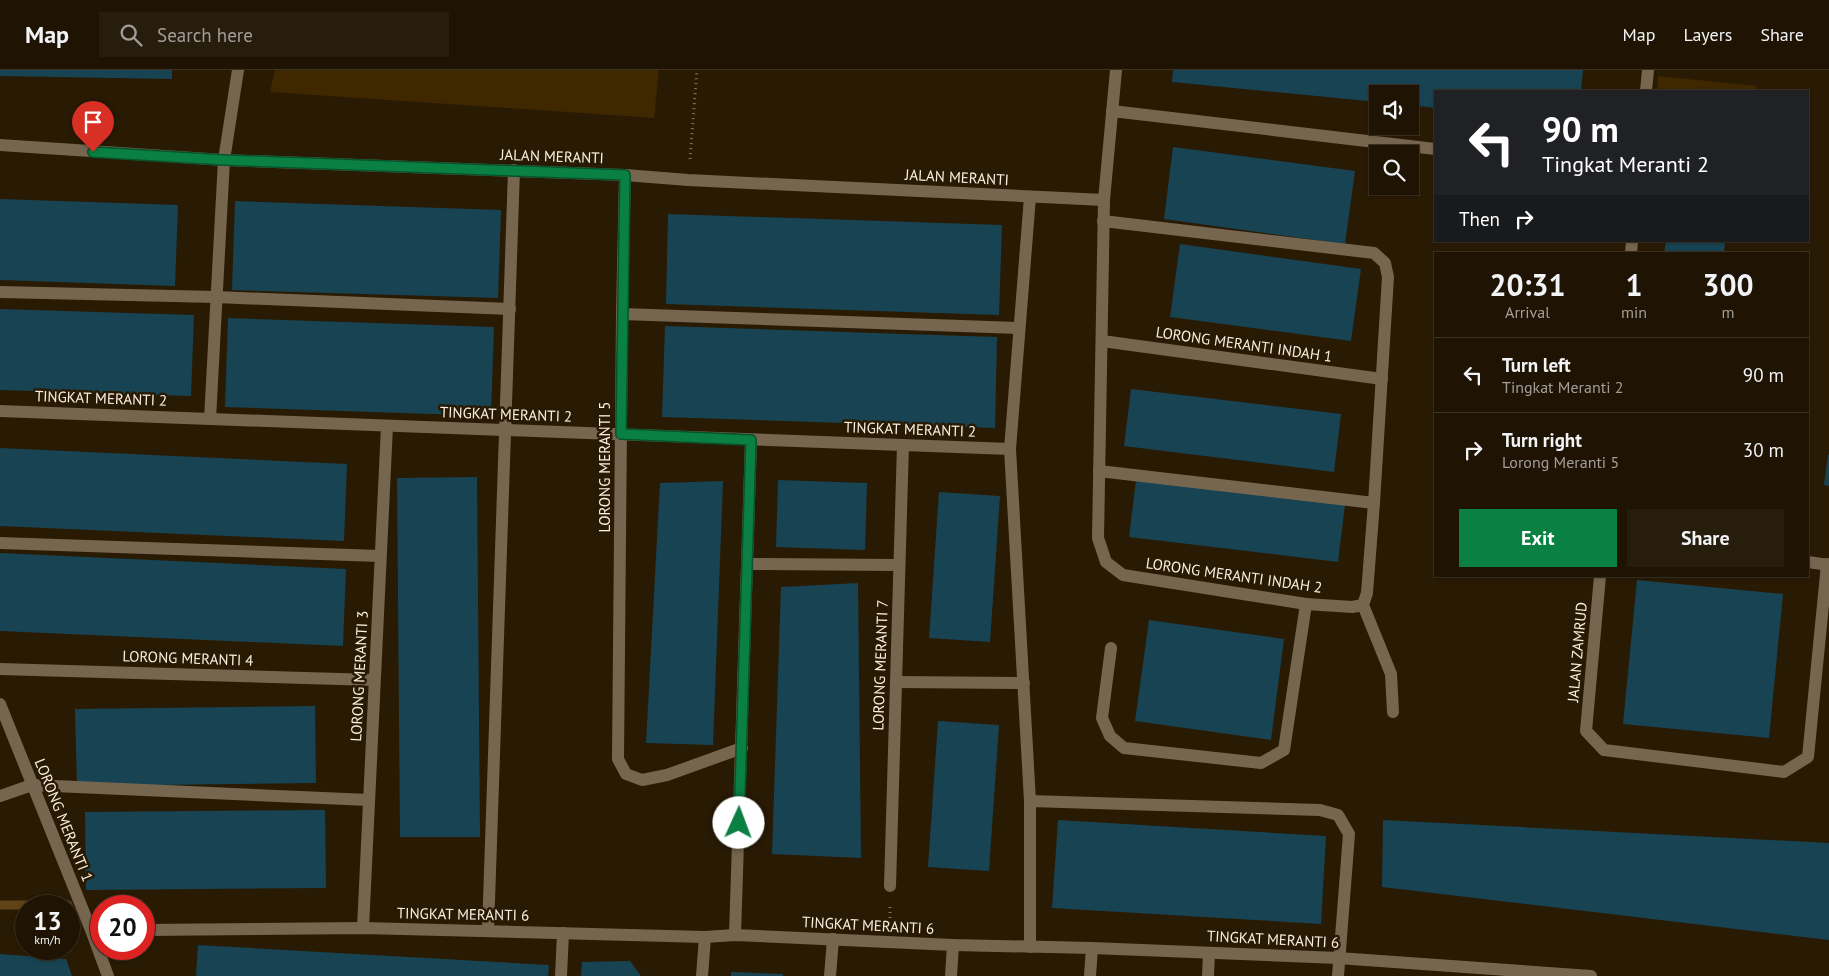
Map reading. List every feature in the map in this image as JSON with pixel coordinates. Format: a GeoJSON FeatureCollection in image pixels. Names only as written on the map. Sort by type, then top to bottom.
{"type":"FeatureCollection","features":[{"type":"Feature","properties":{"kind":"street"},"geometry":{"type":"LineString","coordinates":[[210,419],[224,160],[238,70]]}},
{"type":"Feature","properties":{"kind":"street"},"geometry":{"type":"LineString","coordinates":[[1116,70],[1103,221],[1099,471],[1374,503]]}},
{"type":"Feature","properties":{"kind":"street"},"geometry":{"type":"LineString","coordinates":[[1646,90],[1648,70]]}},
{"type":"Feature","properties":{"kind":"street"},"geometry":{"type":"LineString","coordinates":[[1112,111],[1434,149]]}},
{"type":"Feature","properties":{"kind":"street","name":"JALAN MERANTI"},"geometry":{"type":"LineString","coordinates":[[0,145],[224,160],[625,175],[688,180],[1104,200]]}},
{"type":"Feature","properties":{"kind":"street"},"geometry":{"type":"LineString","coordinates":[[488,930],[514,170]]}},
{"type":"Feature","properties":{"kind":"street","name":"LORONG MERANTI 5"},"geometry":{"type":"LineString","coordinates":[[625,175],[618,759],[626,774],[642,780],[667,775],[742,748]]}},
{"type":"Feature","properties":{"kind":"street"},"geometry":{"type":"LineString","coordinates":[[1030,197],[1010,450],[1030,801],[1030,947]]}},
{"type":"Feature","properties":{"kind":"street"},"geometry":{"type":"LineString","coordinates":[[1103,221],[1374,253],[1386,263],[1388,277],[1374,503],[1367,593],[1363,605],[1391,674],[1393,712]]}},
{"type":"Feature","properties":{"kind":"street"},"geometry":{"type":"LineString","coordinates":[[0,292],[216,297],[510,309]]}},
{"type":"Feature","properties":{"kind":"street"},"geometry":{"type":"LineString","coordinates":[[622,314],[1020,328]]}},
{"type":"Feature","properties":{"kind":"street","name":"LORONG MERANTI INDAH 1"},"geometry":{"type":"LineString","coordinates":[[1102,341],[1382,379]]}},
{"type":"Feature","properties":{"kind":"street","name":"TINGKAT MERANTI 2"},"geometry":{"type":"LineString","coordinates":[[0,411],[1010,450]]}},
{"type":"Feature","properties":{"kind":"street","name":"LORONG MERANTI 3"},"geometry":{"type":"LineString","coordinates":[[363,928],[387,426]]}},
{"type":"Feature","properties":{"kind":"street"},"geometry":{"type":"LineString","coordinates":[[735,935],[751,440]]}},
{"type":"Feature","properties":{"kind":"street","name":"LORONG MERANTI 7"},"geometry":{"type":"LineString","coordinates":[[890,886],[903,445]]}},
{"type":"Feature","properties":{"kind":"street","name":"LORONG MERANTI INDAH 2"},"geometry":{"type":"LineString","coordinates":[[1099,471],[1098,538],[1106,562],[1123,575],[1306,604],[1352,607],[1363,605]]}},
{"type":"Feature","properties":{"kind":"street"},"geometry":{"type":"LineString","coordinates":[[0,543],[380,556]]}},
{"type":"Feature","properties":{"kind":"street"},"geometry":{"type":"LineString","coordinates":[[1809,562],[1828,564]]}},
{"type":"Feature","properties":{"kind":"street"},"geometry":{"type":"LineString","coordinates":[[747,564],[899,566]]}},
{"type":"Feature","properties":{"kind":"street","name":"JALAN ZAMRUD"},"geometry":{"type":"LineString","coordinates":[[1600,577],[1586,731],[1604,750],[1784,772],[1808,757],[1828,564]]}},
{"type":"Feature","properties":{"kind":"street"},"geometry":{"type":"LineString","coordinates":[[1111,648],[1102,718],[1110,736],[1124,748],[1261,763],[1284,750],[1306,604]]}},
{"type":"Feature","properties":{"kind":"street","name":"LORONG MERANTI 4"},"geometry":{"type":"LineString","coordinates":[[0,669],[374,680]]}},
{"type":"Feature","properties":{"kind":"street"},"geometry":{"type":"LineString","coordinates":[[896,682],[1024,683]]}},
{"type":"Feature","properties":{"kind":"street","name":"LORONG MERANTI 1"},"geometry":{"type":"LineString","coordinates":[[0,704],[32,785],[90,916]]}},
{"type":"Feature","properties":{"kind":"street"},"geometry":{"type":"LineString","coordinates":[[0,796],[32,785],[369,800]]}},
{"type":"Feature","properties":{"kind":"street"},"geometry":{"type":"LineString","coordinates":[[1030,801],[1320,810],[1338,815],[1349,834],[1338,976]]}},
{"type":"Feature","properties":{"kind":"street","name":"TINGKAT MERANTI 6"},"geometry":{"type":"LineString","coordinates":[[155,930],[363,928],[705,937],[735,935],[953,945],[1092,948],[1338,958],[1464,971],[1591,976]]}},
{"type":"Feature","properties":{"kind":"street"},"geometry":{"type":"LineString","coordinates":[[561,976],[563,933]]}},
{"type":"Feature","properties":{"kind":"street"},"geometry":{"type":"LineString","coordinates":[[702,976],[705,937]]}},
{"type":"Feature","properties":{"kind":"street"},"geometry":{"type":"LineString","coordinates":[[830,976],[833,939]]}},
{"type":"Feature","properties":{"kind":"street"},"geometry":{"type":"LineString","coordinates":[[952,976],[953,945]]}},
{"type":"Feature","properties":{"kind":"street"},"geometry":{"type":"LineString","coordinates":[[1090,976],[1092,948]]}},
{"type":"Feature","properties":{"kind":"street"},"geometry":{"type":"LineString","coordinates":[[1208,976],[1209,953]]}},
{"type":"Feature","properties":{"kind":"street","name":"LORONG MERANTI 1"},"geometry":{"type":"LineString","coordinates":[[104,960],[108,976]]}},
{"type":"Feature","properties":{"kind":"path"},"geometry":{"type":"LineString","coordinates":[[688,180],[697,70]]}},
{"type":"Feature","properties":{"kind":"path"},"geometry":{"type":"LineString","coordinates":[[890,886],[891,942]]}},
{"type":"Feature","properties":{"kind":"shaded area"},"geometry":{"type":"Polygon","coordinates":[[[275,70],[659,70],[654,118],[270,92],[275,70]]]}},
{"type":"Feature","properties":{"kind":"shaded area"},"geometry":{"type":"Polygon","coordinates":[[[1658,76],[1757,86],[1757,90],[1657,90],[1658,76]]]}},
{"type":"Feature","properties":{"kind":"building"},"geometry":{"type":"Polygon","coordinates":[[[0,70],[172,70],[172,79],[0,76],[0,70]]]}},
{"type":"Feature","properties":{"kind":"building"},"geometry":{"type":"Polygon","coordinates":[[[1173,70],[1583,70],[1581,90],[1434,90],[1434,108],[1419,106],[1419,85],[1369,85],[1369,101],[1172,82],[1173,70]]]}},
{"type":"Feature","properties":{"kind":"building"},"geometry":{"type":"Polygon","coordinates":[[[1173,147],[1355,171],[1345,244],[1164,219],[1173,147]]]}},
{"type":"Feature","properties":{"kind":"building"},"geometry":{"type":"Polygon","coordinates":[[[0,199],[178,205],[175,286],[0,280],[0,199]]]}},
{"type":"Feature","properties":{"kind":"building"},"geometry":{"type":"Polygon","coordinates":[[[235,201],[501,210],[498,298],[232,290],[235,201]]]}},
{"type":"Feature","properties":{"kind":"building"},"geometry":{"type":"Polygon","coordinates":[[[668,214],[1002,225],[999,315],[666,304],[668,214]]]}},
{"type":"Feature","properties":{"kind":"building"},"geometry":{"type":"Polygon","coordinates":[[[1666,242],[1725,242],[1724,252],[1664,252],[1666,242]]]}},
{"type":"Feature","properties":{"kind":"building"},"geometry":{"type":"Polygon","coordinates":[[[1180,244],[1361,269],[1351,341],[1170,317],[1180,244]]]}},
{"type":"Feature","properties":{"kind":"building"},"geometry":{"type":"Polygon","coordinates":[[[0,309],[194,315],[191,396],[0,390],[0,309]]]}},
{"type":"Feature","properties":{"kind":"building"},"geometry":{"type":"Polygon","coordinates":[[[228,318],[494,327],[491,416],[225,407],[228,318]]]}},
{"type":"Feature","properties":{"kind":"building"},"geometry":{"type":"Polygon","coordinates":[[[665,326],[997,337],[995,428],[662,417],[665,326]]]}},
{"type":"Feature","properties":{"kind":"building"},"geometry":{"type":"Polygon","coordinates":[[[1131,389],[1341,414],[1334,472],[1124,446],[1131,389]]]}},
{"type":"Feature","properties":{"kind":"building"},"geometry":{"type":"Polygon","coordinates":[[[0,448],[347,464],[344,541],[0,526],[0,448]]]}},
{"type":"Feature","properties":{"kind":"building"},"geometry":{"type":"Polygon","coordinates":[[[1829,455],[1829,486],[1824,485],[1829,455]]]}},
{"type":"Feature","properties":{"kind":"building"},"geometry":{"type":"Polygon","coordinates":[[[477,477],[480,837],[400,837],[397,478],[477,477]]]}},
{"type":"Feature","properties":{"kind":"building"},"geometry":{"type":"Polygon","coordinates":[[[778,480],[867,483],[865,550],[776,547],[778,480]]]}},
{"type":"Feature","properties":{"kind":"building"},"geometry":{"type":"Polygon","coordinates":[[[1136,480],[1345,505],[1338,562],[1129,537],[1136,480]]]}},
{"type":"Feature","properties":{"kind":"building"},"geometry":{"type":"Polygon","coordinates":[[[723,481],[713,745],[646,743],[660,483],[723,481]]]}},
{"type":"Feature","properties":{"kind":"building"},"geometry":{"type":"Polygon","coordinates":[[[939,492],[1000,496],[990,642],[929,638],[939,492]]]}},
{"type":"Feature","properties":{"kind":"building"},"geometry":{"type":"Polygon","coordinates":[[[0,553],[346,569],[343,646],[0,631],[0,553]]]}},
{"type":"Feature","properties":{"kind":"building"},"geometry":{"type":"Polygon","coordinates":[[[1637,580],[1783,594],[1769,738],[1623,724],[1637,580]]]}},
{"type":"Feature","properties":{"kind":"building"},"geometry":{"type":"Polygon","coordinates":[[[858,583],[861,858],[772,854],[781,587],[858,583]]]}},
{"type":"Feature","properties":{"kind":"building"},"geometry":{"type":"Polygon","coordinates":[[[1149,620],[1284,639],[1271,740],[1135,721],[1149,620]]]}},
{"type":"Feature","properties":{"kind":"building"},"geometry":{"type":"Polygon","coordinates":[[[315,706],[316,783],[77,786],[75,709],[315,706]]]}},
{"type":"Feature","properties":{"kind":"building"},"geometry":{"type":"Polygon","coordinates":[[[938,721],[999,725],[989,871],[928,867],[938,721]]]}},
{"type":"Feature","properties":{"kind":"building"},"geometry":{"type":"Polygon","coordinates":[[[325,810],[326,888],[86,890],[85,812],[325,810]]]}},
{"type":"Feature","properties":{"kind":"building"},"geometry":{"type":"Polygon","coordinates":[[[1058,820],[1326,836],[1321,924],[1052,908],[1058,820]]]}},
{"type":"Feature","properties":{"kind":"building"},"geometry":{"type":"Polygon","coordinates":[[[1383,820],[1829,843],[1829,940],[1382,887],[1383,820]]]}},
{"type":"Feature","properties":{"kind":"building"},"geometry":{"type":"Polygon","coordinates":[[[198,945],[549,965],[548,976],[196,976],[198,945]]]}},
{"type":"Feature","properties":{"kind":"building"},"geometry":{"type":"Polygon","coordinates":[[[0,954],[15,955],[15,960],[66,960],[72,976],[0,976],[0,954]]]}},
{"type":"Feature","properties":{"kind":"building"},"geometry":{"type":"Polygon","coordinates":[[[630,961],[641,976],[581,976],[582,962],[630,961]]]}},
{"type":"Feature","properties":{"kind":"building"},"geometry":{"type":"Polygon","coordinates":[[[731,972],[783,974],[783,976],[731,976],[731,972]]]}},
{"type":"Feature","properties":{"kind":"waterway"},"geometry":{"type":"LineString","coordinates":[[0,905],[15,905]]}},
{"type":"Feature","properties":{"kind":"route"},"geometry":{"type":"LineString","coordinates":[[93,152],[224,160],[625,175],[621,434],[751,440],[739,823]]}}]}
